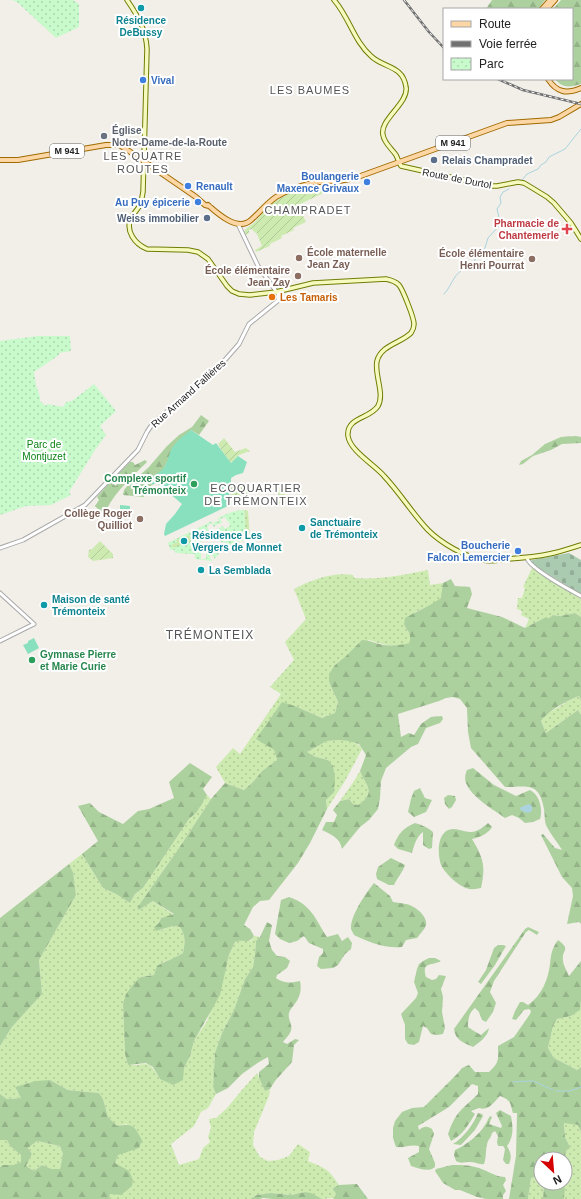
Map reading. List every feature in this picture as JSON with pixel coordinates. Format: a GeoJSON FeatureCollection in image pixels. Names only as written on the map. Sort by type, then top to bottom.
{"type":"FeatureCollection","features":[{"type":"Feature","properties":{"kind":"main road"},"geometry":{"type":"LineString","coordinates":[[127,0],[142,26],[147,44],[142,197],[140,204],[131,218],[129,226],[131,234],[138,243],[147,249],[188,250],[201,253],[212,263],[227,286],[236,293],[250,295],[276,292],[313,283],[378,279],[392,280],[401,287],[413,318],[414,327],[410,334],[384,350],[379,357],[376,365],[380,397],[379,404],[374,410],[352,423],[348,433],[352,446],[384,475],[430,532],[464,554],[484,560],[527,558],[549,555],[581,545]]}},
{"type":"Feature","properties":{"kind":"main road"},"geometry":{"type":"LineString","coordinates":[[334,0],[358,41],[366,51],[374,59],[398,72],[405,81],[405,96],[384,125],[382,131],[385,140],[395,154],[399,163]]}},
{"type":"Feature","properties":{"kind":"main road"},"geometry":{"type":"LineString","coordinates":[[543,8],[550,0]]}},
{"type":"Feature","properties":{"kind":"main road"},"geometry":{"type":"LineString","coordinates":[[548,8],[555,0]]}},
{"type":"Feature","properties":{"kind":"main road"},"geometry":{"type":"LineString","coordinates":[[550,80],[555,86],[562,89],[569,90],[581,87]]}},
{"type":"Feature","properties":{"kind":"main road","name":"M 941"},"geometry":{"type":"LineString","coordinates":[[0,160],[18,160],[111,144],[119,145],[208,204],[225,218],[238,224],[243,224],[251,220],[266,204],[280,195],[296,188],[330,180],[348,180],[355,178],[507,123],[551,120],[581,104]]}},
{"type":"Feature","properties":{"kind":"main road","name":"Route de Durtol"},"geometry":{"type":"LineString","coordinates":[[399,163],[401,166],[490,186],[518,182],[529,186],[551,199],[571,223],[581,239]]}},
{"type":"Feature","properties":{"kind":"street"},"geometry":{"type":"LineString","coordinates":[[238,224],[258,266],[276,292],[278,301]]}},
{"type":"Feature","properties":{"kind":"street"},"geometry":{"type":"LineString","coordinates":[[241,233],[243,224]]}},
{"type":"Feature","properties":{"kind":"street"},"geometry":{"type":"LineString","coordinates":[[278,301],[281,291]]}},
{"type":"Feature","properties":{"kind":"street","name":"Rue Armand Fallières"},"geometry":{"type":"LineString","coordinates":[[0,548],[23,540],[85,505],[138,450],[153,423],[194,390],[217,369],[239,344],[250,324],[278,301]]}},
{"type":"Feature","properties":{"kind":"street"},"geometry":{"type":"LineString","coordinates":[[527,558],[536,568],[581,596]]}},
{"type":"Feature","properties":{"kind":"street"},"geometry":{"type":"LineString","coordinates":[[0,593],[34,624],[0,641]]}},
{"type":"Feature","properties":{"kind":"green space"},"geometry":{"type":"Polygon","coordinates":[[[12,0],[73,0],[79,4],[79,27],[56,38],[17,2],[12,0]]]}},
{"type":"Feature","properties":{"kind":"green space"},"geometry":{"type":"Polygon","coordinates":[[[492,0],[545,0],[539,8],[487,8],[492,0]]]}},
{"type":"Feature","properties":{"kind":"green space"},"geometry":{"type":"Polygon","coordinates":[[[561,0],[581,0],[581,84],[564,86],[556,80],[573,80],[573,8],[554,8],[561,0]]]}},
{"type":"Feature","properties":{"kind":"green space"},"geometry":{"type":"Polygon","coordinates":[[[329,184],[340,185],[341,188],[339,191],[336,187],[298,205],[306,222],[281,236],[282,238],[270,244],[270,246],[256,252],[255,250],[262,246],[256,232],[255,233],[252,229],[245,235],[244,232],[267,208],[288,194],[313,186],[329,184]]]}},
{"type":"Feature","properties":{"kind":"green space","name":"Parc de Montjuzet"},"geometry":{"type":"Polygon","coordinates":[[[38,336],[70,336],[71,351],[59,353],[59,355],[34,372],[40,401],[46,406],[47,404],[63,407],[66,402],[72,401],[94,384],[116,411],[100,426],[106,435],[69,492],[71,495],[51,505],[26,506],[0,515],[0,341],[38,336]]]}},
{"type":"Feature","properties":{"kind":"green space"},"geometry":{"type":"Polygon","coordinates":[[[201,415],[209,421],[199,435],[191,430],[167,462],[163,470],[150,479],[152,485],[146,489],[144,497],[123,495],[124,490],[128,485],[148,468],[167,446],[179,435],[192,427],[201,415]]]}},
{"type":"Feature","properties":{"kind":"green space","name":"Complexe sportif Trémonteix"},"geometry":{"type":"Polygon","coordinates":[[[191,430],[213,445],[216,443],[231,463],[238,456],[247,462],[243,473],[231,478],[231,487],[229,487],[230,505],[165,536],[166,524],[182,504],[161,486],[156,483],[152,485],[150,479],[164,468],[173,447],[191,430]]]}},
{"type":"Feature","properties":{"kind":"green space"},"geometry":{"type":"Polygon","coordinates":[[[561,437],[581,437],[581,443],[562,444],[551,450],[533,456],[523,464],[519,465],[521,461],[532,455],[545,444],[561,437]]]}},
{"type":"Feature","properties":{"kind":"green space"},"geometry":{"type":"Polygon","coordinates":[[[224,438],[235,452],[246,448],[250,451],[239,455],[231,463],[218,444],[224,438]]]}},
{"type":"Feature","properties":{"kind":"green space"},"geometry":{"type":"Polygon","coordinates":[[[145,460],[147,462],[113,499],[104,515],[95,506],[99,500],[97,497],[110,482],[116,486],[118,482],[114,478],[130,462],[133,462],[135,465],[145,460]]]}},
{"type":"Feature","properties":{"kind":"green space"},"geometry":{"type":"Polygon","coordinates":[[[249,486],[250,492],[248,493],[248,502],[246,502],[244,495],[230,496],[230,487],[249,486]]]}},
{"type":"Feature","properties":{"kind":"green space"},"geometry":{"type":"Polygon","coordinates":[[[280,487],[287,487],[283,501],[277,499],[280,487]]]}},
{"type":"Feature","properties":{"kind":"green space"},"geometry":{"type":"Polygon","coordinates":[[[267,498],[283,502],[282,504],[267,505],[267,498]]]}},
{"type":"Feature","properties":{"kind":"green space"},"geometry":{"type":"Polygon","coordinates":[[[120,505],[130,506],[130,518],[120,517],[120,505]]]}},
{"type":"Feature","properties":{"kind":"green space"},"geometry":{"type":"Polygon","coordinates":[[[244,510],[248,511],[250,540],[246,540],[244,510]]]}},
{"type":"Feature","properties":{"kind":"green space"},"geometry":{"type":"Polygon","coordinates":[[[244,510],[246,540],[236,542],[224,548],[215,559],[212,555],[210,555],[210,558],[213,561],[195,559],[195,554],[178,553],[174,552],[176,550],[171,550],[168,543],[212,521],[213,524],[215,523],[214,522],[219,521],[218,518],[224,515],[244,510]],[[225,517],[220,519],[222,523],[215,525],[214,527],[212,523],[207,526],[211,535],[223,526],[224,529],[230,526],[225,517]],[[189,535],[176,540],[177,542],[171,545],[174,548],[194,540],[189,535]],[[220,538],[207,541],[207,544],[209,545],[207,545],[207,548],[209,548],[209,550],[207,550],[207,552],[210,552],[210,555],[212,553],[216,553],[218,549],[214,549],[222,548],[222,546],[225,545],[225,542],[221,542],[220,538]],[[204,540],[201,541],[201,559],[206,559],[207,541],[204,540]]]}},
{"type":"Feature","properties":{"kind":"green space"},"geometry":{"type":"Polygon","coordinates":[[[195,530],[195,554],[178,553],[174,552],[176,550],[171,550],[168,543],[195,530]]]}},
{"type":"Feature","properties":{"kind":"green space"},"geometry":{"type":"Polygon","coordinates":[[[100,541],[113,554],[113,558],[93,561],[88,557],[89,550],[100,541]]]}},
{"type":"Feature","properties":{"kind":"green space"},"geometry":{"type":"Polygon","coordinates":[[[569,553],[581,560],[581,594],[538,568],[531,561],[569,553]]]}},
{"type":"Feature","properties":{"kind":"green space"},"geometry":{"type":"Polygon","coordinates":[[[532,568],[581,598],[581,617],[575,613],[560,616],[553,615],[525,628],[529,619],[521,615],[522,611],[517,609],[518,598],[522,598],[525,588],[523,587],[532,568]]]}},
{"type":"Feature","properties":{"kind":"green space"},"geometry":{"type":"Polygon","coordinates":[[[428,570],[430,585],[443,583],[442,598],[432,605],[415,612],[404,625],[410,634],[410,643],[405,645],[390,645],[369,640],[335,665],[329,682],[338,702],[335,713],[322,718],[295,706],[274,750],[277,760],[262,771],[244,790],[225,783],[216,767],[233,748],[240,754],[281,694],[270,687],[294,660],[285,642],[306,619],[294,589],[315,580],[337,575],[353,575],[354,578],[382,578],[428,570]]]}},
{"type":"Feature","properties":{"kind":"green space"},"geometry":{"type":"Polygon","coordinates":[[[451,579],[455,586],[470,587],[472,594],[467,608],[502,617],[525,628],[553,615],[560,616],[575,613],[581,617],[581,701],[579,696],[558,706],[541,721],[546,733],[578,710],[581,715],[581,924],[579,922],[567,924],[573,896],[572,888],[562,877],[541,835],[543,834],[555,848],[562,850],[546,825],[542,800],[539,794],[531,788],[505,787],[471,748],[468,732],[467,708],[460,699],[453,697],[446,698],[398,714],[401,737],[409,733],[414,735],[421,724],[431,717],[442,716],[443,719],[440,723],[426,728],[418,744],[411,747],[386,768],[381,781],[378,809],[369,820],[360,827],[342,849],[337,839],[322,830],[326,822],[334,822],[337,815],[333,810],[340,801],[349,799],[353,804],[358,805],[367,796],[369,792],[360,771],[366,755],[359,744],[340,740],[327,741],[307,752],[316,757],[328,760],[333,766],[335,777],[334,792],[326,800],[327,809],[298,863],[269,900],[260,901],[253,907],[244,925],[250,929],[254,936],[249,941],[235,942],[229,955],[220,995],[194,1041],[190,1056],[184,1068],[183,1080],[173,1085],[160,1079],[153,1067],[146,1063],[128,1065],[125,1054],[123,1004],[126,994],[141,977],[154,975],[157,966],[183,953],[185,943],[180,927],[173,926],[156,931],[154,927],[159,923],[161,918],[174,914],[153,901],[139,910],[137,908],[211,799],[225,783],[244,790],[262,771],[277,760],[274,750],[256,739],[282,702],[322,718],[335,713],[338,702],[329,682],[329,674],[335,665],[362,640],[387,645],[410,643],[410,634],[404,625],[405,618],[441,598],[443,583],[451,579]]]}},
{"type":"Feature","properties":{"kind":"green space"},"geometry":{"type":"Polygon","coordinates":[[[34,638],[39,648],[28,654],[23,645],[34,638]]]}},
{"type":"Feature","properties":{"kind":"green space"},"geometry":{"type":"Polygon","coordinates":[[[579,696],[581,701],[581,715],[578,710],[546,733],[541,721],[547,714],[579,696]]]}},
{"type":"Feature","properties":{"kind":"green space"},"geometry":{"type":"Polygon","coordinates":[[[347,740],[358,744],[362,749],[345,781],[327,809],[328,760],[316,757],[307,752],[327,741],[347,740]]]}},
{"type":"Feature","properties":{"kind":"green space"},"geometry":{"type":"Polygon","coordinates":[[[190,763],[212,777],[203,789],[207,795],[197,812],[189,819],[143,888],[135,894],[130,903],[103,888],[82,854],[98,841],[78,806],[90,803],[99,812],[123,824],[138,811],[149,809],[174,798],[169,782],[190,763]]]}},
{"type":"Feature","properties":{"kind":"green space"},"geometry":{"type":"Polygon","coordinates":[[[473,768],[494,785],[516,796],[530,790],[533,792],[540,803],[540,819],[525,823],[512,815],[505,818],[484,803],[474,795],[465,781],[467,770],[473,768]]]}},
{"type":"Feature","properties":{"kind":"green space"},"geometry":{"type":"Polygon","coordinates":[[[360,771],[369,792],[367,796],[358,805],[353,804],[349,799],[340,801],[354,781],[360,771]]]}},
{"type":"Feature","properties":{"kind":"green space"},"geometry":{"type":"Polygon","coordinates":[[[420,788],[425,798],[432,800],[426,812],[414,817],[408,812],[414,791],[420,788]]]}},
{"type":"Feature","properties":{"kind":"green space"},"geometry":{"type":"Polygon","coordinates":[[[207,795],[211,799],[137,908],[139,910],[153,901],[174,915],[161,918],[159,923],[161,930],[173,926],[180,927],[185,943],[183,953],[173,959],[163,962],[154,975],[141,977],[123,1004],[125,1054],[128,1065],[147,1064],[160,1079],[184,1068],[190,1056],[194,1041],[207,1021],[226,968],[229,955],[235,942],[239,940],[251,941],[254,936],[260,937],[256,941],[253,967],[245,979],[234,1010],[222,1033],[215,1053],[213,1087],[216,1094],[208,1108],[201,1112],[194,1126],[171,1144],[179,1165],[199,1159],[203,1148],[210,1142],[208,1137],[211,1128],[209,1119],[216,1118],[227,1108],[257,1073],[265,1091],[270,1089],[269,1096],[254,1132],[253,1145],[260,1157],[268,1161],[278,1160],[289,1156],[298,1144],[310,1152],[308,1161],[319,1165],[326,1170],[332,1175],[339,1185],[333,1188],[337,1194],[334,1198],[322,1199],[305,1192],[291,1195],[271,1193],[257,1195],[250,1199],[109,1199],[115,1163],[127,1124],[117,1126],[108,1117],[103,1099],[99,1093],[68,1090],[50,1080],[16,1090],[22,1098],[7,1099],[0,1094],[0,1046],[12,1027],[42,994],[39,960],[76,895],[73,872],[69,864],[82,854],[103,888],[130,903],[135,894],[143,888],[189,819],[197,812],[207,795]]]}},
{"type":"Feature","properties":{"kind":"green space"},"geometry":{"type":"Polygon","coordinates":[[[448,795],[455,796],[456,800],[449,809],[445,804],[444,798],[448,795]]]}},
{"type":"Feature","properties":{"kind":"green space"},"geometry":{"type":"Polygon","coordinates":[[[415,823],[424,826],[433,832],[432,848],[429,849],[423,845],[423,832],[417,839],[412,853],[398,849],[394,845],[397,838],[404,829],[415,823]]]}},
{"type":"Feature","properties":{"kind":"green space"},"geometry":{"type":"Polygon","coordinates":[[[488,823],[492,827],[488,832],[472,839],[479,851],[482,862],[483,874],[481,888],[468,889],[455,882],[441,865],[439,857],[439,843],[442,835],[448,830],[455,829],[472,832],[479,830],[488,823]]]}},
{"type":"Feature","properties":{"kind":"green space"},"geometry":{"type":"Polygon","coordinates":[[[391,858],[405,865],[394,885],[389,885],[377,879],[376,874],[378,867],[391,858]]]}},
{"type":"Feature","properties":{"kind":"green space"},"geometry":{"type":"Polygon","coordinates":[[[69,864],[73,872],[76,895],[39,960],[42,994],[12,1027],[0,1046],[0,918],[69,864]]]}},
{"type":"Feature","properties":{"kind":"green space"},"geometry":{"type":"Polygon","coordinates":[[[374,883],[390,896],[393,902],[413,906],[425,918],[426,925],[422,932],[417,938],[406,940],[402,947],[383,946],[371,942],[354,935],[351,929],[351,924],[356,911],[374,883]]]}},
{"type":"Feature","properties":{"kind":"green space"},"geometry":{"type":"Polygon","coordinates":[[[289,897],[297,900],[308,908],[327,937],[338,934],[342,941],[348,937],[352,943],[351,949],[345,954],[338,965],[333,968],[321,969],[317,966],[319,957],[323,953],[323,949],[309,943],[304,936],[297,941],[289,943],[280,939],[275,934],[281,900],[289,897]]]}},
{"type":"Feature","properties":{"kind":"green space"},"geometry":{"type":"Polygon","coordinates":[[[267,922],[272,925],[269,941],[272,950],[277,956],[285,957],[290,961],[287,968],[277,975],[276,978],[288,982],[300,981],[301,990],[299,996],[289,1013],[291,1030],[283,1042],[287,1044],[295,1039],[299,1040],[294,1045],[292,1062],[270,1089],[265,1091],[259,1078],[259,1072],[269,1064],[268,1057],[242,1074],[228,1088],[216,1094],[213,1087],[215,1053],[222,1033],[234,1010],[245,979],[253,967],[256,941],[260,937],[267,922]]]}},
{"type":"Feature","properties":{"kind":"green space"},"geometry":{"type":"Polygon","coordinates":[[[528,927],[539,932],[537,935],[529,930],[526,932],[494,981],[490,992],[496,1003],[493,1012],[486,1022],[482,1020],[479,1012],[475,1008],[470,1014],[468,1027],[481,1035],[489,1028],[487,1034],[473,1047],[463,1042],[456,1036],[454,1029],[525,929],[528,927]]]}},
{"type":"Feature","properties":{"kind":"green space"},"geometry":{"type":"Polygon","coordinates":[[[558,940],[565,948],[563,962],[569,976],[581,961],[580,1010],[571,1016],[557,1019],[553,1026],[548,1048],[554,1058],[577,1070],[581,1067],[581,1132],[578,1125],[564,1123],[565,1137],[570,1147],[569,1149],[566,1151],[533,1151],[533,1178],[531,1178],[528,1199],[509,1199],[516,1156],[517,1113],[513,1113],[510,1102],[500,1096],[488,1107],[471,1111],[475,1114],[462,1133],[455,1139],[451,1141],[448,1134],[455,1118],[478,1094],[478,1086],[472,1084],[449,1107],[418,1126],[419,1130],[426,1127],[432,1129],[434,1134],[429,1149],[435,1163],[435,1167],[426,1170],[411,1166],[408,1158],[419,1152],[419,1146],[413,1145],[396,1147],[393,1138],[395,1121],[402,1112],[412,1108],[424,1107],[462,1068],[469,1065],[475,1072],[489,1072],[493,1069],[498,1060],[498,1046],[514,1037],[530,1014],[531,1011],[529,1009],[524,1010],[516,1020],[512,1019],[520,1002],[528,1005],[537,997],[544,987],[548,976],[554,946],[558,940]]]}},
{"type":"Feature","properties":{"kind":"green space"},"geometry":{"type":"Polygon","coordinates":[[[498,945],[506,946],[495,965],[481,984],[478,982],[486,970],[494,948],[498,945]]]}},
{"type":"Feature","properties":{"kind":"green space"},"geometry":{"type":"Polygon","coordinates":[[[429,958],[435,958],[441,961],[426,966],[426,977],[432,980],[436,979],[439,975],[446,976],[441,989],[443,997],[442,1012],[445,1028],[443,1034],[437,1035],[431,1034],[427,1028],[423,1026],[419,1042],[414,1045],[408,1044],[405,1039],[405,1025],[401,1014],[416,998],[418,993],[414,982],[419,964],[429,958]]]}},
{"type":"Feature","properties":{"kind":"green space"},"geometry":{"type":"Polygon","coordinates":[[[581,1001],[581,1067],[577,1070],[554,1058],[548,1048],[553,1026],[557,1019],[571,1016],[579,1010],[581,1001]]]}},
{"type":"Feature","properties":{"kind":"green space"},"geometry":{"type":"Polygon","coordinates":[[[50,1080],[68,1090],[99,1093],[103,1099],[108,1117],[117,1126],[130,1125],[135,1129],[142,1140],[139,1148],[118,1155],[115,1163],[129,1171],[133,1180],[132,1186],[121,1195],[110,1194],[109,1199],[0,1199],[0,1167],[3,1165],[13,1165],[21,1162],[21,1155],[10,1146],[7,1140],[0,1140],[0,1094],[7,1099],[21,1098],[15,1087],[36,1081],[50,1080]],[[37,1141],[28,1148],[32,1154],[26,1166],[34,1171],[42,1165],[52,1169],[60,1169],[63,1154],[60,1146],[37,1141]]]}},
{"type":"Feature","properties":{"kind":"green space"},"geometry":{"type":"Polygon","coordinates":[[[500,1110],[511,1116],[512,1120],[512,1135],[507,1146],[511,1155],[509,1164],[506,1164],[503,1160],[505,1149],[503,1146],[498,1146],[498,1136],[495,1131],[492,1133],[487,1144],[484,1164],[470,1162],[461,1163],[456,1161],[454,1155],[455,1150],[468,1143],[476,1136],[486,1124],[490,1116],[492,1117],[489,1124],[501,1128],[502,1126],[496,1113],[500,1110]]]}},
{"type":"Feature","properties":{"kind":"green space"},"geometry":{"type":"Polygon","coordinates":[[[478,1113],[482,1114],[483,1116],[475,1130],[461,1145],[453,1144],[468,1130],[478,1113]]]}},
{"type":"Feature","properties":{"kind":"green space"},"geometry":{"type":"Polygon","coordinates":[[[564,1122],[578,1125],[581,1132],[581,1199],[564,1199],[564,1191],[573,1191],[573,1151],[566,1151],[570,1147],[565,1137],[564,1122]]]}},
{"type":"Feature","properties":{"kind":"green space"},"geometry":{"type":"Polygon","coordinates":[[[0,1140],[7,1140],[10,1146],[21,1155],[22,1162],[13,1165],[3,1165],[0,1167],[0,1140]]]}},
{"type":"Feature","properties":{"kind":"green space"},"geometry":{"type":"Polygon","coordinates":[[[37,1141],[60,1146],[63,1154],[60,1169],[52,1169],[42,1165],[34,1171],[26,1166],[32,1154],[28,1148],[37,1141]]]}},
{"type":"Feature","properties":{"kind":"green space"},"geometry":{"type":"Polygon","coordinates":[[[452,1165],[472,1166],[483,1169],[497,1176],[505,1177],[506,1180],[503,1185],[506,1191],[503,1195],[503,1199],[486,1199],[477,1197],[460,1190],[455,1190],[443,1183],[435,1171],[436,1169],[452,1165]]]}},
{"type":"Feature","properties":{"kind":"green space"},"geometry":{"type":"Polygon","coordinates":[[[531,1178],[533,1178],[533,1191],[544,1191],[543,1199],[528,1199],[531,1178]]]}},
{"type":"Feature","properties":{"kind":"green space"},"geometry":{"type":"Polygon","coordinates":[[[357,1184],[368,1199],[333,1199],[336,1194],[333,1188],[339,1185],[357,1184]]]}},
{"type":"Feature","properties":{"kind":"green space"},"geometry":{"type":"Polygon","coordinates":[[[544,1191],[564,1191],[564,1199],[543,1199],[544,1191]]]}},
{"type":"Feature","properties":{"kind":"green space"},"geometry":{"type":"Polygon","coordinates":[[[305,1192],[311,1193],[322,1199],[250,1199],[257,1195],[271,1193],[291,1195],[305,1192]]]}},
{"type":"Feature","properties":{"kind":"water"},"geometry":{"type":"Polygon","coordinates":[[[529,804],[532,806],[532,811],[528,813],[520,809],[521,807],[529,804]]]}},
{"type":"Feature","properties":{"kind":"waterway"},"geometry":{"type":"LineString","coordinates":[[522,180],[527,174],[538,169],[549,157],[565,149],[581,129]]}},
{"type":"Feature","properties":{"kind":"waterway"},"geometry":{"type":"LineString","coordinates":[[444,294],[456,275],[474,262],[477,255],[485,248],[488,238],[499,226],[500,221],[497,209],[501,203],[500,197],[503,192],[509,189]]}},
{"type":"Feature","properties":{"kind":"waterway"},"geometry":{"type":"LineString","coordinates":[[513,1082],[533,1081],[553,1090]]}},
{"type":"Feature","properties":{"kind":"waterway"},"geometry":{"type":"LineString","coordinates":[[556,1091],[569,1091],[581,1087]]}},
{"type":"Feature","properties":{"kind":"railway"},"geometry":{"type":"LineString","coordinates":[[404,0],[429,32],[443,47]]}},
{"type":"Feature","properties":{"kind":"railway"},"geometry":{"type":"LineString","coordinates":[[500,80],[523,90],[581,104]]}},
{"type":"Feature","properties":{"kind":"place","name":"Résidence DeBussy"},"geometry":{"type":"Point","coordinates":[141,8]}},
{"type":"Feature","properties":{"kind":"place","name":"Vival"},"geometry":{"type":"Point","coordinates":[143,80]}},
{"type":"Feature","properties":{"kind":"place","name":"Église Notre-Dame-de-la-Route"},"geometry":{"type":"Point","coordinates":[104,136]}},
{"type":"Feature","properties":{"kind":"place","name":"Relais Champradet"},"geometry":{"type":"Point","coordinates":[434,160]}},
{"type":"Feature","properties":{"kind":"place","name":"Boulangerie Maxence Grivaux"},"geometry":{"type":"Point","coordinates":[367,182]}},
{"type":"Feature","properties":{"kind":"place","name":"Renault"},"geometry":{"type":"Point","coordinates":[188,186]}},
{"type":"Feature","properties":{"kind":"place","name":"Au Puy épicerie"},"geometry":{"type":"Point","coordinates":[198,202]}},
{"type":"Feature","properties":{"kind":"place","name":"Weiss immobilier"},"geometry":{"type":"Point","coordinates":[207,218]}},
{"type":"Feature","properties":{"kind":"place","name":"Pharmacie de Chantemerle"},"geometry":{"type":"Point","coordinates":[567,229]}},
{"type":"Feature","properties":{"kind":"place","name":"École maternelle Jean Zay"},"geometry":{"type":"Point","coordinates":[299,258]}},
{"type":"Feature","properties":{"kind":"place","name":"École élémentaire Henri Pourrat"},"geometry":{"type":"Point","coordinates":[532,259]}},
{"type":"Feature","properties":{"kind":"place","name":"École élémentaire Jean Zay"},"geometry":{"type":"Point","coordinates":[298,276]}},
{"type":"Feature","properties":{"kind":"place","name":"Les Tamaris"},"geometry":{"type":"Point","coordinates":[272,297]}},
{"type":"Feature","properties":{"kind":"place","name":"Complexe sportif Trémonteix"},"geometry":{"type":"Point","coordinates":[194,484]}},
{"type":"Feature","properties":{"kind":"place","name":"Collège Roger Quilliot"},"geometry":{"type":"Point","coordinates":[140,519]}},
{"type":"Feature","properties":{"kind":"place","name":"Sanctuaire de Trémonteix"},"geometry":{"type":"Point","coordinates":[302,528]}},
{"type":"Feature","properties":{"kind":"place","name":"Résidence Les Vergers de Monnet"},"geometry":{"type":"Point","coordinates":[184,541]}},
{"type":"Feature","properties":{"kind":"place","name":"Boucherie Falcon Lemercier"},"geometry":{"type":"Point","coordinates":[518,551]}},
{"type":"Feature","properties":{"kind":"place","name":"La Semblada"},"geometry":{"type":"Point","coordinates":[201,570]}},
{"type":"Feature","properties":{"kind":"place","name":"Maison de santé Trémonteix"},"geometry":{"type":"Point","coordinates":[44,605]}},
{"type":"Feature","properties":{"kind":"place","name":"Gymnase Pierre et Marie Curie"},"geometry":{"type":"Point","coordinates":[32,660]}},
{"type":"Feature","properties":{"kind":"district","name":"LES BAUMES"},"geometry":{"type":"Point","coordinates":[310,90]}},
{"type":"Feature","properties":{"kind":"district","name":"LES QUATRE ROUTES"},"geometry":{"type":"Point","coordinates":[143,162]}},
{"type":"Feature","properties":{"kind":"district","name":"CHAMPRADET"},"geometry":{"type":"Point","coordinates":[308,210]}},
{"type":"Feature","properties":{"kind":"district","name":"ECOQUARTIER DE TRÉMONTEIX"},"geometry":{"type":"Point","coordinates":[256,494]}},
{"type":"Feature","properties":{"kind":"district","name":"TRÉMONTEIX"},"geometry":{"type":"Point","coordinates":[210,635]}}]}
